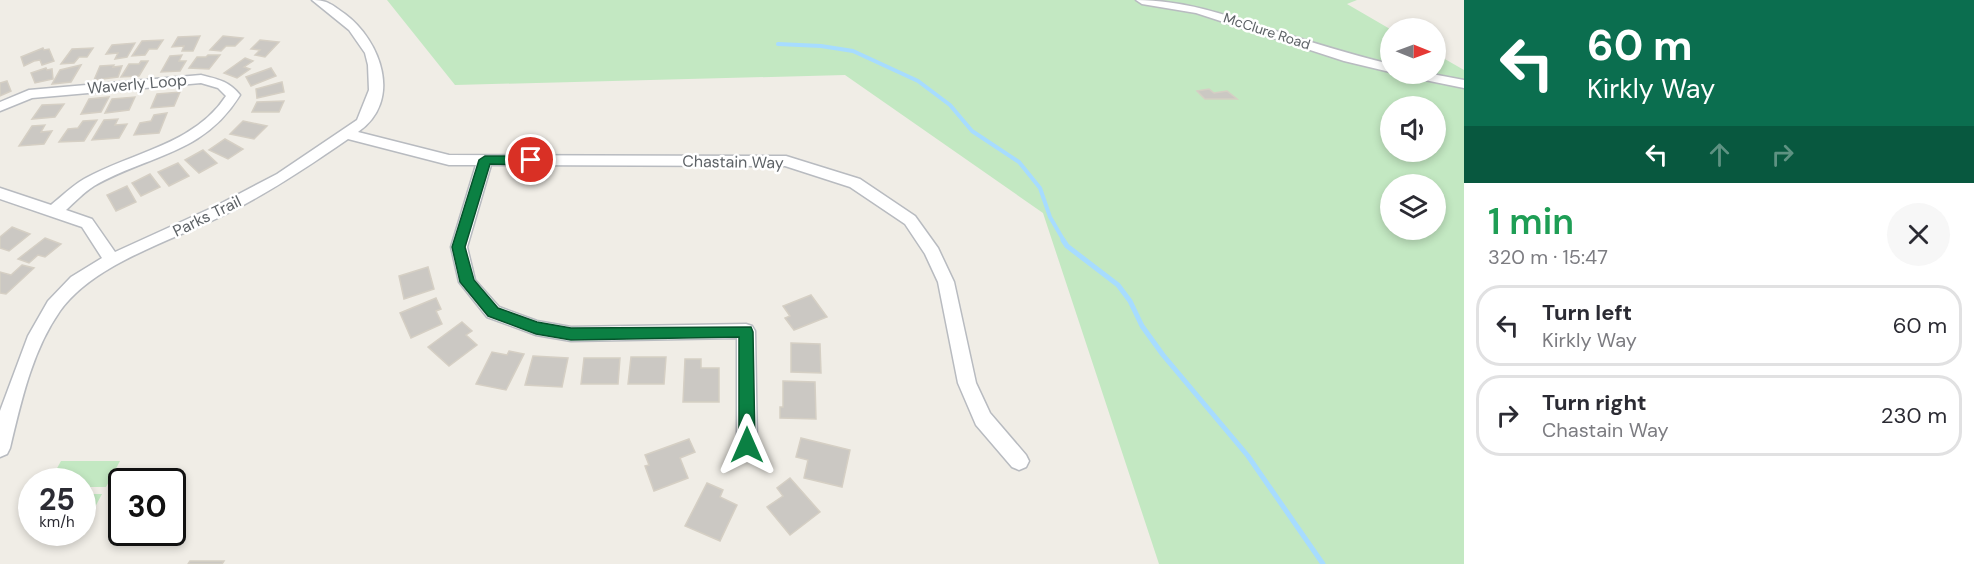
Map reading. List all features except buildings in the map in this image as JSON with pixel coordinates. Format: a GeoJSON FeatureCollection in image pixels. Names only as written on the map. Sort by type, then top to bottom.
{"type":"FeatureCollection","features":[{"type":"Feature","properties":{"kind":"street","name":"Parks Trail"},"geometry":{"type":"LineString","coordinates":[[0,448],[13,397],[34,341],[54,306],[77,282],[112,260],[221,210],[282,178],[362,123],[372,111],[376,93],[376,71],[369,50],[359,32],[318,0]]}},
{"type":"Feature","properties":{"kind":"street","name":"McClure Road"},"geometry":{"type":"LineString","coordinates":[[1142,0],[1198,10],[1349,58],[1380,66]]}},
{"type":"Feature","properties":{"kind":"street","name":"Waverly Loop"},"geometry":{"type":"LineString","coordinates":[[0,107],[29,94],[201,79],[223,85],[233,95],[226,111],[205,130],[89,182],[54,211]]}},
{"type":"Feature","properties":{"kind":"street"},"geometry":{"type":"LineString","coordinates":[[1446,80],[1464,84]]}},
{"type":"Feature","properties":{"kind":"street","name":"Chastain Way"},"geometry":{"type":"LineString","coordinates":[[346,134],[449,160],[786,161],[855,183],[910,220],[932,252],[946,282],[967,383],[983,419],[1019,461]]}},
{"type":"Feature","properties":{"kind":"street"},"geometry":{"type":"LineString","coordinates":[[485,160],[459,247],[467,282],[493,312],[536,328],[571,334],[746,332],[747,445]]}},
{"type":"Feature","properties":{"kind":"street"},"geometry":{"type":"LineString","coordinates":[[0,193],[87,223],[112,260]]}},
{"type":"Feature","properties":{"kind":"green space"},"geometry":{"type":"Polygon","coordinates":[[[387,0],[1357,0],[1347,4],[1380,23],[1380,84],[1446,84],[1446,60],[1464,70],[1464,564],[1159,564],[1043,213],[845,75],[455,85],[387,0]]]}},
{"type":"Feature","properties":{"kind":"green space"},"geometry":{"type":"Polygon","coordinates":[[[61,461],[120,461],[116,468],[108,468],[106,487],[96,487],[96,468],[57,468],[61,461]]]}},
{"type":"Feature","properties":{"kind":"green space"},"geometry":{"type":"Polygon","coordinates":[[[96,494],[102,494],[96,505],[96,494]]]}},
{"type":"Feature","properties":{"kind":"waterway"},"geometry":{"type":"LineString","coordinates":[[778,44],[821,46],[853,51],[918,81],[950,105],[972,131],[1019,162],[1040,188],[1050,217],[1064,241]]}},
{"type":"Feature","properties":{"kind":"waterway"},"geometry":{"type":"LineString","coordinates":[[1063,240],[1067,246],[1118,285],[1130,301],[1142,326],[1163,355],[1248,456],[1323,564]]}},
{"type":"Feature","properties":{"kind":"route"},"geometry":{"type":"LineString","coordinates":[[531,160],[485,160],[459,247],[467,282],[493,312],[536,328],[571,334],[746,332],[747,445]]}}]}
